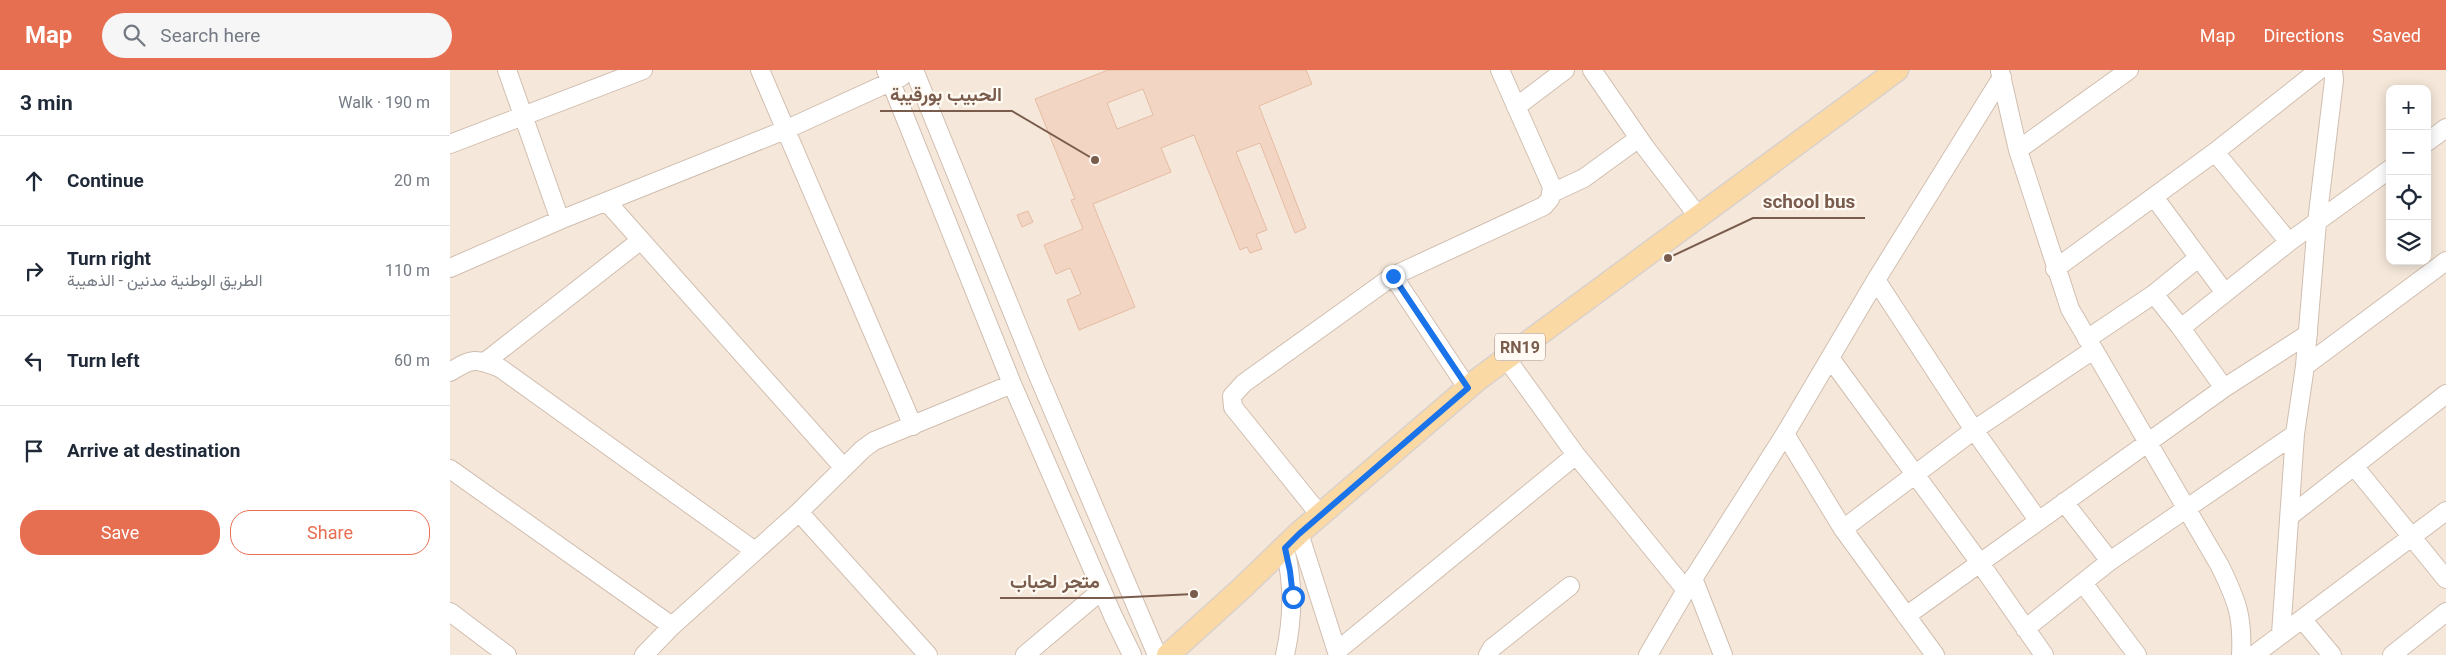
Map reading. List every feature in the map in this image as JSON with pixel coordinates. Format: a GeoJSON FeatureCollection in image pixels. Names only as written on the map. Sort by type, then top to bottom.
{"type":"FeatureCollection","features":[{"type":"Feature","properties":{"kind":"main road","name":"RN19"},"geometry":{"type":"LineString","coordinates":[[1168,655],[1320,515],[1468,388],[1897,70]]}},
{"type":"Feature","properties":{"kind":"street"},"geometry":{"type":"LineString","coordinates":[[507,70],[560,220]]}},
{"type":"Feature","properties":{"kind":"street"},"geometry":{"type":"LineString","coordinates":[[450,144],[643,70]]}},
{"type":"Feature","properties":{"kind":"street"},"geometry":{"type":"LineString","coordinates":[[760,70],[913,426]]}},
{"type":"Feature","properties":{"kind":"street"},"geometry":{"type":"LineString","coordinates":[[1320,515],[1233,408],[1232,396],[1244,383],[1393,276],[1544,206],[1552,193],[1552,187],[1500,70]]}},
{"type":"Feature","properties":{"kind":"street"},"geometry":{"type":"LineString","coordinates":[[1516,107],[1566,70]]}},
{"type":"Feature","properties":{"kind":"street"},"geometry":{"type":"LineString","coordinates":[[1592,70],[1639,138],[1698,216]]}},
{"type":"Feature","properties":{"kind":"street"},"geometry":{"type":"LineString","coordinates":[[2018,150],[2129,70]]}},
{"type":"Feature","properties":{"kind":"street"},"geometry":{"type":"LineString","coordinates":[[2055,269],[2216,152],[2319,70]]}},
{"type":"Feature","properties":{"kind":"street"},"geometry":{"type":"LineString","coordinates":[[450,268],[560,220],[785,130],[888,76],[914,71],[1037,373],[1157,655]]}},
{"type":"Feature","properties":{"kind":"street"},"geometry":{"type":"LineString","coordinates":[[2281,634],[2295,434],[2305,366],[2318,222],[2338,73]]}},
{"type":"Feature","properties":{"kind":"street"},"geometry":{"type":"LineString","coordinates":[[2001,74],[2018,150],[2055,269],[2070,309],[2236,598],[2242,621],[2241,655]]}},
{"type":"Feature","properties":{"kind":"street"},"geometry":{"type":"LineString","coordinates":[[1648,655],[1690,584],[1785,434],[2001,74]]}},
{"type":"Feature","properties":{"kind":"street"},"geometry":{"type":"LineString","coordinates":[[888,76],[1012,384],[1132,655]]}},
{"type":"Feature","properties":{"kind":"street"},"geometry":{"type":"LineString","coordinates":[[2431,139],[2446,128]]}},
{"type":"Feature","properties":{"kind":"street"},"geometry":{"type":"LineString","coordinates":[[1552,193],[1584,178],[1639,138]]}},
{"type":"Feature","properties":{"kind":"street"},"geometry":{"type":"LineString","coordinates":[[2216,152],[2289,242]]}},
{"type":"Feature","properties":{"kind":"street"},"geometry":{"type":"LineString","coordinates":[[2181,328],[2289,242],[2386,172]]}},
{"type":"Feature","properties":{"kind":"street"},"geometry":{"type":"LineString","coordinates":[[2154,197],[2225,293]]}},
{"type":"Feature","properties":{"kind":"street"},"geometry":{"type":"LineString","coordinates":[[607,202],[844,468]]}},
{"type":"Feature","properties":{"kind":"street"},"geometry":{"type":"LineString","coordinates":[[485,362],[641,240]]}},
{"type":"Feature","properties":{"kind":"street"},"geometry":{"type":"LineString","coordinates":[[1843,529],[2090,344],[2198,258]]}},
{"type":"Feature","properties":{"kind":"street"},"geometry":{"type":"LineString","coordinates":[[2305,366],[2446,261]]}},
{"type":"Feature","properties":{"kind":"street"},"geometry":{"type":"LineString","coordinates":[[1393,276],[1468,388]]}},
{"type":"Feature","properties":{"kind":"street"},"geometry":{"type":"LineString","coordinates":[[1876,280],[1974,430],[2038,520]]}},
{"type":"Feature","properties":{"kind":"street"},"geometry":{"type":"LineString","coordinates":[[2154,294],[2224,388]]}},
{"type":"Feature","properties":{"kind":"street"},"geometry":{"type":"LineString","coordinates":[[1906,616],[2147,442],[2224,388],[2308,334]]}},
{"type":"Feature","properties":{"kind":"street"},"geometry":{"type":"LineString","coordinates":[[1506,358],[1576,455],[1690,584],[1723,655]]}},
{"type":"Feature","properties":{"kind":"street"},"geometry":{"type":"LineString","coordinates":[[1830,358],[1980,563],[2044,655]]}},
{"type":"Feature","properties":{"kind":"street"},"geometry":{"type":"LineString","coordinates":[[450,372],[468,360],[485,362],[514,376],[755,551]]}},
{"type":"Feature","properties":{"kind":"street"},"geometry":{"type":"LineString","coordinates":[[644,655],[672,626],[799,512],[874,441],[1012,384]]}},
{"type":"Feature","properties":{"kind":"street"},"geometry":{"type":"LineString","coordinates":[[2290,516],[2446,394]]}},
{"type":"Feature","properties":{"kind":"street"},"geometry":{"type":"LineString","coordinates":[[1785,434],[1843,529],[1934,655]]}},
{"type":"Feature","properties":{"kind":"street"},"geometry":{"type":"LineString","coordinates":[[2025,628],[2110,562],[2295,434]]}},
{"type":"Feature","properties":{"kind":"street"},"geometry":{"type":"LineString","coordinates":[[1292,541],[1338,653],[1576,455]]}},
{"type":"Feature","properties":{"kind":"street"},"geometry":{"type":"LineString","coordinates":[[2354,466],[2446,579]]}},
{"type":"Feature","properties":{"kind":"street"},"geometry":{"type":"LineString","coordinates":[[450,468],[672,626]]}},
{"type":"Feature","properties":{"kind":"street"},"geometry":{"type":"LineString","coordinates":[[2064,502],[2110,562]]}},
{"type":"Feature","properties":{"kind":"street"},"geometry":{"type":"LineString","coordinates":[[2254,655],[2446,511]]}},
{"type":"Feature","properties":{"kind":"street"},"geometry":{"type":"LineString","coordinates":[[799,512],[928,655]]}},
{"type":"Feature","properties":{"kind":"street"},"geometry":{"type":"LineString","coordinates":[[1285,655],[1293,597],[1290,571],[1292,541]]}},
{"type":"Feature","properties":{"kind":"street"},"geometry":{"type":"LineString","coordinates":[[2083,583],[2129,652]]}},
{"type":"Feature","properties":{"kind":"street"},"geometry":{"type":"LineString","coordinates":[[1488,655],[1492,648],[1570,586]]}},
{"type":"Feature","properties":{"kind":"street"},"geometry":{"type":"LineString","coordinates":[[1025,655],[1102,590]]}},
{"type":"Feature","properties":{"kind":"street"},"geometry":{"type":"LineString","coordinates":[[450,612],[507,655]]}},
{"type":"Feature","properties":{"kind":"street"},"geometry":{"type":"LineString","coordinates":[[2392,655],[2446,612]]}},
{"type":"Feature","properties":{"kind":"street"},"geometry":{"type":"LineString","coordinates":[[2302,619],[2332,655]]}},
{"type":"Feature","properties":{"kind":"shaded area"},"geometry":{"type":"Polygon","coordinates":[[[450,70],[2446,70],[2446,655],[450,655],[450,70]]]}},
{"type":"Feature","properties":{"kind":"building"},"geometry":{"type":"Polygon","coordinates":[[[1108,70],[1306,70],[1312,84],[1259,106],[1306,228],[1295,233],[1260,143],[1236,152],[1267,230],[1256,234],[1262,249],[1250,253],[1247,247],[1240,250],[1194,135],[1161,148],[1171,172],[1093,204],[1135,307],[1079,330],[1067,300],[1081,294],[1070,268],[1056,274],[1044,245],[1083,229],[1071,200],[1075,199],[1035,99],[1108,70]],[[1143,89],[1107,103],[1117,129],[1153,115],[1143,89]]]}},
{"type":"Feature","properties":{"kind":"building"},"geometry":{"type":"Polygon","coordinates":[[[1028,211],[1033,222],[1022,227],[1017,215],[1028,211]]]}},
{"type":"Feature","properties":{"kind":"place","name":"الحبيب بورقيبة"},"geometry":{"type":"Point","coordinates":[1095,160]}},
{"type":"Feature","properties":{"kind":"place","name":"school bus"},"geometry":{"type":"Point","coordinates":[1668,258]}},
{"type":"Feature","properties":{"kind":"place","name":"متجر لحباب"},"geometry":{"type":"Point","coordinates":[1194,594]}},
{"type":"Feature","properties":{"kind":"route"},"geometry":{"type":"LineString","coordinates":[[1293,597],[1285,548],[1468,388],[1393,276]]}}]}
